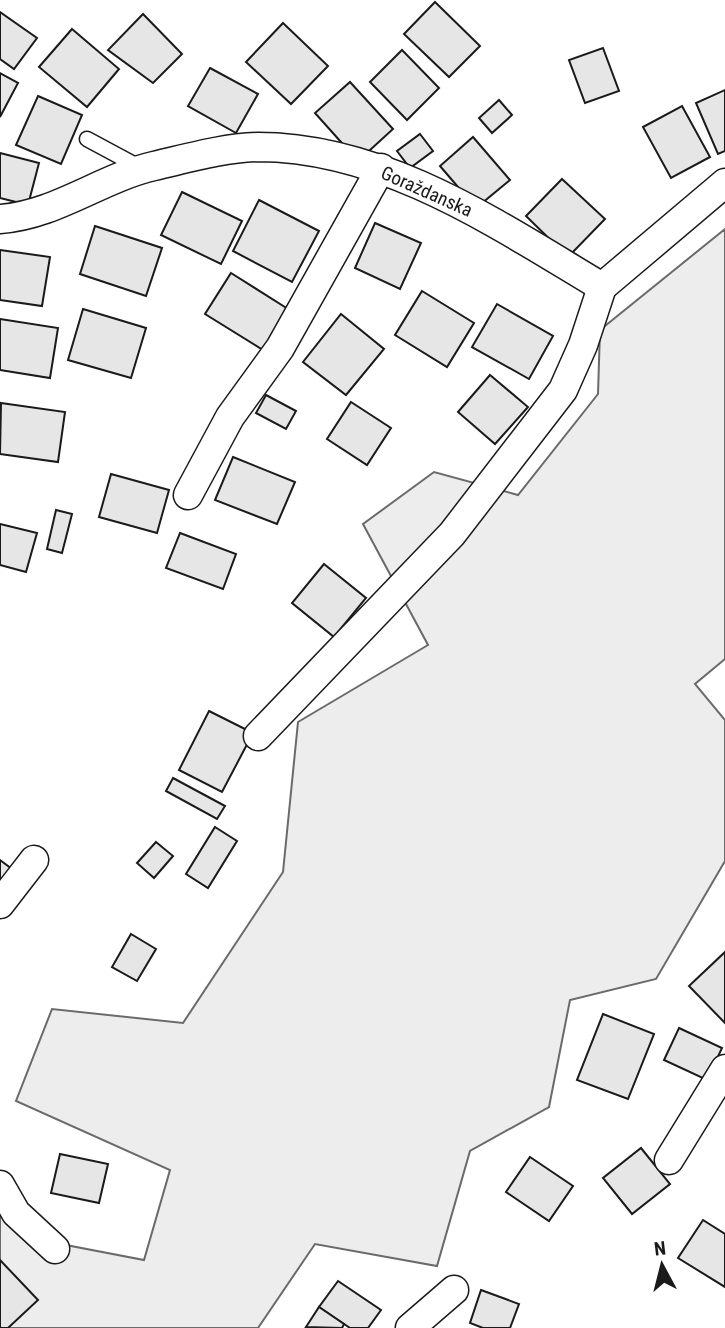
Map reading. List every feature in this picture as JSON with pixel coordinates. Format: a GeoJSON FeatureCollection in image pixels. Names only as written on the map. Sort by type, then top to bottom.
{"type":"FeatureCollection","features":[{"type":"Feature","properties":{"kind":"street","name":"Goraždanska"},"geometry":{"type":"LineString","coordinates":[[0,219],[47,209],[142,169],[222,150],[297,150],[381,168],[486,218],[602,287]]}},
{"type":"Feature","properties":{"kind":"street"},"geometry":{"type":"LineString","coordinates":[[188,495],[230,417],[280,348],[381,168]]}},
{"type":"Feature","properties":{"kind":"street"},"geometry":{"type":"LineString","coordinates":[[258,736],[443,544],[563,390],[583,345],[602,287],[725,183]]}},
{"type":"Feature","properties":{"kind":"street"},"geometry":{"type":"LineString","coordinates":[[0,904],[34,860]]}},
{"type":"Feature","properties":{"kind":"street"},"geometry":{"type":"LineString","coordinates":[[669,1160],[725,1069]]}},
{"type":"Feature","properties":{"kind":"street"},"geometry":{"type":"LineString","coordinates":[[0,1185],[16,1213],[55,1249]]}},
{"type":"Feature","properties":{"kind":"street"},"geometry":{"type":"LineString","coordinates":[[410,1328],[454,1290]]}},
{"type":"Feature","properties":{"kind":"lane"},"geometry":{"type":"LineString","coordinates":[[87,139],[142,169]]}},
{"type":"Feature","properties":{"kind":"shaded area"},"geometry":{"type":"Polygon","coordinates":[[[725,229],[725,659],[695,684],[725,720],[725,861],[656,979],[570,1000],[549,1107],[470,1151],[437,1266],[315,1244],[258,1328],[0,1328],[0,1193],[40,1240],[144,1260],[170,1170],[16,1101],[52,1009],[183,1023],[283,872],[298,722],[428,645],[363,524],[434,472],[518,495],[598,394],[600,330],[725,229]]]}},
{"type":"Feature","properties":{"kind":"building"},"geometry":{"type":"Polygon","coordinates":[[[435,2],[480,46],[449,77],[404,34],[435,2]]]}},
{"type":"Feature","properties":{"kind":"building"},"geometry":{"type":"Polygon","coordinates":[[[0,12],[37,38],[14,69],[0,59],[0,12]]]}},
{"type":"Feature","properties":{"kind":"building"},"geometry":{"type":"Polygon","coordinates":[[[143,14],[182,54],[153,83],[108,50],[143,14]]]}},
{"type":"Feature","properties":{"kind":"building"},"geometry":{"type":"Polygon","coordinates":[[[283,23],[328,66],[291,104],[246,62],[283,23]]]}},
{"type":"Feature","properties":{"kind":"building"},"geometry":{"type":"Polygon","coordinates":[[[72,29],[119,69],[87,107],[39,67],[72,29]]]}},
{"type":"Feature","properties":{"kind":"building"},"geometry":{"type":"Polygon","coordinates":[[[603,48],[619,91],[585,103],[569,60],[603,48]]]}},
{"type":"Feature","properties":{"kind":"building"},"geometry":{"type":"Polygon","coordinates":[[[402,50],[439,88],[407,120],[370,82],[402,50]]]}},
{"type":"Feature","properties":{"kind":"building"},"geometry":{"type":"Polygon","coordinates":[[[210,68],[258,94],[236,133],[188,106],[210,68]]]}},
{"type":"Feature","properties":{"kind":"building"},"geometry":{"type":"Polygon","coordinates":[[[0,73],[18,83],[0,117],[0,73]]]}},
{"type":"Feature","properties":{"kind":"building"},"geometry":{"type":"Polygon","coordinates":[[[350,82],[393,129],[358,161],[315,113],[350,82]]]}},
{"type":"Feature","properties":{"kind":"building"},"geometry":{"type":"Polygon","coordinates":[[[725,90],[725,151],[718,154],[696,103],[725,90]]]}},
{"type":"Feature","properties":{"kind":"building"},"geometry":{"type":"Polygon","coordinates":[[[38,96],[82,115],[61,164],[16,145],[38,96]]]}},
{"type":"Feature","properties":{"kind":"building"},"geometry":{"type":"Polygon","coordinates":[[[499,100],[512,115],[492,133],[479,118],[499,100]]]}},
{"type":"Feature","properties":{"kind":"building"},"geometry":{"type":"Polygon","coordinates":[[[682,106],[710,157],[671,178],[643,127],[682,106]]]}},
{"type":"Feature","properties":{"kind":"building"},"geometry":{"type":"Polygon","coordinates":[[[420,134],[433,151],[410,168],[397,151],[420,134]]]}},
{"type":"Feature","properties":{"kind":"building"},"geometry":{"type":"Polygon","coordinates":[[[473,137],[510,180],[476,208],[440,166],[473,137]]]}},
{"type":"Feature","properties":{"kind":"building"},"geometry":{"type":"Polygon","coordinates":[[[0,153],[39,163],[28,205],[0,198],[0,153]]]}},
{"type":"Feature","properties":{"kind":"building"},"geometry":{"type":"Polygon","coordinates":[[[562,179],[605,219],[568,257],[526,216],[562,179]]]}},
{"type":"Feature","properties":{"kind":"building"},"geometry":{"type":"Polygon","coordinates":[[[182,192],[242,221],[221,264],[161,235],[182,192]]]}},
{"type":"Feature","properties":{"kind":"building"},"geometry":{"type":"Polygon","coordinates":[[[259,200],[319,231],[292,282],[233,251],[259,200]]]}},
{"type":"Feature","properties":{"kind":"building"},"geometry":{"type":"Polygon","coordinates":[[[375,223],[421,243],[400,289],[355,268],[375,223]]]}},
{"type":"Feature","properties":{"kind":"building"},"geometry":{"type":"Polygon","coordinates":[[[95,226],[162,248],[146,296],[80,274],[95,226]]]}},
{"type":"Feature","properties":{"kind":"building"},"geometry":{"type":"Polygon","coordinates":[[[0,250],[50,257],[42,306],[0,300],[0,250]]]}},
{"type":"Feature","properties":{"kind":"building"},"geometry":{"type":"Polygon","coordinates":[[[231,273],[288,309],[263,350],[205,314],[231,273]]]}},
{"type":"Feature","properties":{"kind":"building"},"geometry":{"type":"Polygon","coordinates":[[[422,291],[474,323],[447,367],[395,335],[422,291]]]}},
{"type":"Feature","properties":{"kind":"building"},"geometry":{"type":"Polygon","coordinates":[[[497,304],[553,336],[529,379],[472,347],[497,304]]]}},
{"type":"Feature","properties":{"kind":"building"},"geometry":{"type":"Polygon","coordinates":[[[83,309],[146,328],[131,378],[68,360],[83,309]]]}},
{"type":"Feature","properties":{"kind":"building"},"geometry":{"type":"Polygon","coordinates":[[[341,314],[384,349],[346,395],[303,362],[341,314]]]}},
{"type":"Feature","properties":{"kind":"building"},"geometry":{"type":"Polygon","coordinates":[[[0,319],[58,328],[50,378],[0,370],[0,319]]]}},
{"type":"Feature","properties":{"kind":"building"},"geometry":{"type":"Polygon","coordinates":[[[490,375],[528,407],[495,444],[458,412],[490,375]]]}},
{"type":"Feature","properties":{"kind":"building"},"geometry":{"type":"Polygon","coordinates":[[[266,395],[296,411],[286,429],[256,413],[266,395]]]}},
{"type":"Feature","properties":{"kind":"building"},"geometry":{"type":"Polygon","coordinates":[[[351,402],[391,428],[367,465],[327,439],[351,402]]]}},
{"type":"Feature","properties":{"kind":"building"},"geometry":{"type":"Polygon","coordinates":[[[1,403],[65,412],[58,462],[0,454],[1,403]]]}},
{"type":"Feature","properties":{"kind":"building"},"geometry":{"type":"Polygon","coordinates":[[[233,457],[295,482],[277,524],[215,500],[233,457]]]}},
{"type":"Feature","properties":{"kind":"building"},"geometry":{"type":"Polygon","coordinates":[[[111,474],[169,490],[157,533],[99,517],[111,474]]]}},
{"type":"Feature","properties":{"kind":"building"},"geometry":{"type":"Polygon","coordinates":[[[56,510],[72,514],[62,553],[47,549],[56,510]]]}},
{"type":"Feature","properties":{"kind":"building"},"geometry":{"type":"Polygon","coordinates":[[[0,524],[37,533],[26,572],[0,565],[0,524]]]}},
{"type":"Feature","properties":{"kind":"building"},"geometry":{"type":"Polygon","coordinates":[[[180,533],[236,554],[223,589],[166,568],[180,533]]]}},
{"type":"Feature","properties":{"kind":"building"},"geometry":{"type":"Polygon","coordinates":[[[324,564],[366,598],[334,637],[292,603],[324,564]]]}},
{"type":"Feature","properties":{"kind":"building"},"geometry":{"type":"Polygon","coordinates":[[[209,711],[253,733],[222,792],[179,770],[209,711]]]}},
{"type":"Feature","properties":{"kind":"building"},"geometry":{"type":"Polygon","coordinates":[[[173,778],[225,806],[217,819],[166,791],[173,778]]]}},
{"type":"Feature","properties":{"kind":"building"},"geometry":{"type":"Polygon","coordinates":[[[215,827],[237,841],[208,888],[186,874],[215,827]]]}},
{"type":"Feature","properties":{"kind":"building"},"geometry":{"type":"Polygon","coordinates":[[[156,842],[173,856],[154,878],[137,863],[156,842]]]}},
{"type":"Feature","properties":{"kind":"building"},"geometry":{"type":"Polygon","coordinates":[[[0,860],[12,869],[0,885],[0,860]]]}},
{"type":"Feature","properties":{"kind":"building"},"geometry":{"type":"Polygon","coordinates":[[[131,934],[156,949],[137,981],[112,967],[131,934]]]}},
{"type":"Feature","properties":{"kind":"building"},"geometry":{"type":"Polygon","coordinates":[[[725,952],[725,1023],[689,986],[725,952]]]}},
{"type":"Feature","properties":{"kind":"building"},"geometry":{"type":"Polygon","coordinates":[[[603,1014],[654,1034],[628,1099],[577,1080],[603,1014]]]}},
{"type":"Feature","properties":{"kind":"building"},"geometry":{"type":"Polygon","coordinates":[[[679,1028],[722,1048],[707,1080],[664,1060],[679,1028]]]}},
{"type":"Feature","properties":{"kind":"building"},"geometry":{"type":"Polygon","coordinates":[[[641,1148],[670,1184],[632,1214],[603,1178],[641,1148]]]}},
{"type":"Feature","properties":{"kind":"building"},"geometry":{"type":"Polygon","coordinates":[[[60,1154],[108,1164],[99,1203],[51,1193],[60,1154]]]}},
{"type":"Feature","properties":{"kind":"building"},"geometry":{"type":"Polygon","coordinates":[[[530,1157],[573,1186],[549,1221],[506,1192],[530,1157]]]}},
{"type":"Feature","properties":{"kind":"building"},"geometry":{"type":"Polygon","coordinates":[[[703,1220],[725,1234],[725,1287],[678,1258],[703,1220]]]}},
{"type":"Feature","properties":{"kind":"building"},"geometry":{"type":"Polygon","coordinates":[[[0,1260],[38,1300],[8,1328],[0,1328],[0,1260]]]}},
{"type":"Feature","properties":{"kind":"building"},"geometry":{"type":"Polygon","coordinates":[[[338,1281],[381,1310],[368,1328],[350,1328],[319,1307],[338,1281]]]}},
{"type":"Feature","properties":{"kind":"building"},"geometry":{"type":"Polygon","coordinates":[[[481,1290],[519,1304],[510,1328],[483,1328],[470,1323],[481,1290]]]}},
{"type":"Feature","properties":{"kind":"building"},"geometry":{"type":"Polygon","coordinates":[[[319,1307],[344,1324],[342,1328],[306,1327],[319,1307]]]}}]}
